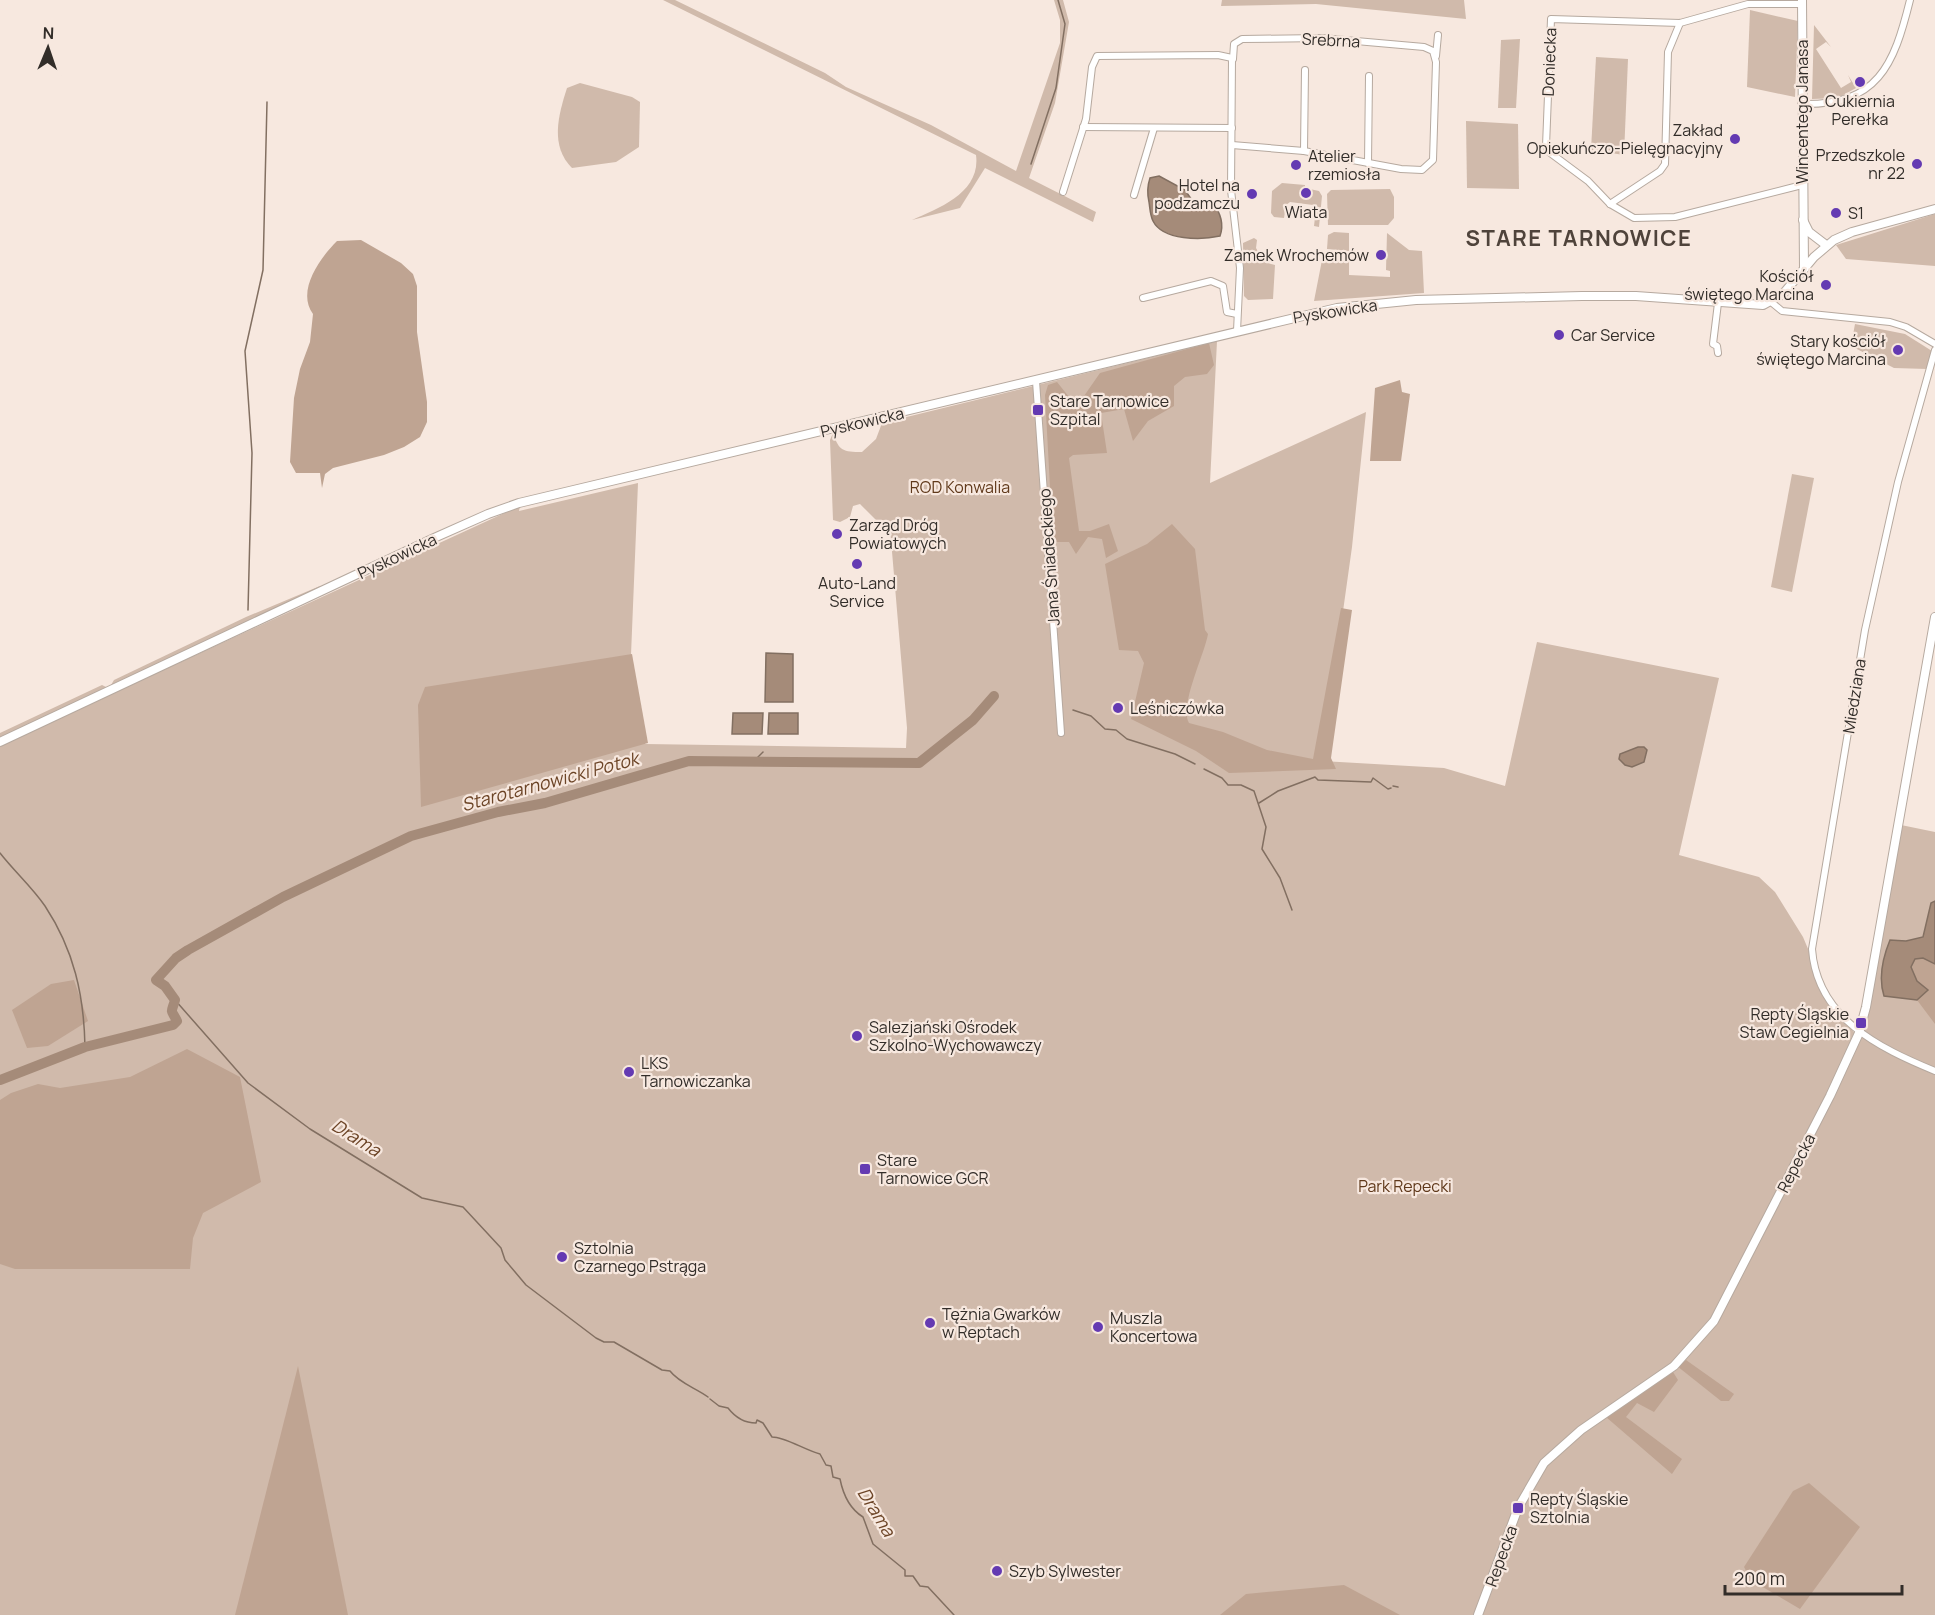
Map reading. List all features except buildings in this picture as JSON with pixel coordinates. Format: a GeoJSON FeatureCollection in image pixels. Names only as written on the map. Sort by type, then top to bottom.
{"type":"FeatureCollection","features":[{"type":"Feature","properties":{"kind":"street"},"geometry":{"type":"LineString","coordinates":[[1801,104],[1840,102],[1881,76],[1895,54],[1910,0]]}},
{"type":"Feature","properties":{"kind":"street","name":"Wincentego Janasa"},"geometry":{"type":"LineString","coordinates":[[1803,1],[1801,104],[1804,269]]}},
{"type":"Feature","properties":{"kind":"street","name":"Doniecka"},"geometry":{"type":"LineString","coordinates":[[1802,185],[1675,217],[1634,218],[1610,204],[1588,181],[1549,152],[1546,146],[1551,19],[1680,23],[1748,4],[1803,1]]}},
{"type":"Feature","properties":{"kind":"street"},"geometry":{"type":"LineString","coordinates":[[1610,204],[1660,171],[1665,164],[1668,52],[1680,23]]}},
{"type":"Feature","properties":{"kind":"street"},"geometry":{"type":"LineString","coordinates":[[1232,145],[1304,151],[1416,171],[1431,163],[1438,35]]}},
{"type":"Feature","properties":{"kind":"street","name":"Srebrna"},"geometry":{"type":"LineString","coordinates":[[1233,60],[1234,44],[1242,39],[1322,38],[1424,47],[1432,51],[1436,62]]}},
{"type":"Feature","properties":{"kind":"street"},"geometry":{"type":"LineString","coordinates":[[1063,192],[1083,127],[1092,67],[1097,56],[1230,56],[1233,60],[1232,206],[1240,268],[1237,331]]}},
{"type":"Feature","properties":{"kind":"street","name":"Srebrna"},"geometry":{"type":"LineString","coordinates":[[1304,151],[1305,70]]}},
{"type":"Feature","properties":{"kind":"street"},"geometry":{"type":"LineString","coordinates":[[1368,163],[1369,76]]}},
{"type":"Feature","properties":{"kind":"street"},"geometry":{"type":"LineString","coordinates":[[1083,127],[1232,128]]}},
{"type":"Feature","properties":{"kind":"street"},"geometry":{"type":"LineString","coordinates":[[1134,195],[1154,128]]}},
{"type":"Feature","properties":{"kind":"street"},"geometry":{"type":"LineString","coordinates":[[1935,209],[1852,232],[1826,246],[1783,294],[1771,302],[1782,311],[1890,322],[1906,327],[1935,344]]}},
{"type":"Feature","properties":{"kind":"street"},"geometry":{"type":"LineString","coordinates":[[1803,220],[1806,229],[1826,246]]}},
{"type":"Feature","properties":{"kind":"street"},"geometry":{"type":"LineString","coordinates":[[1804,250],[1814,257]]}},
{"type":"Feature","properties":{"kind":"street"},"geometry":{"type":"LineString","coordinates":[[1143,298],[1211,282],[1223,286],[1227,312],[1237,314]]}},
{"type":"Feature","properties":{"kind":"street","name":"Pyskowicka"},"geometry":{"type":"LineString","coordinates":[[0,742],[504,508],[1318,311],[1416,300],[1636,296],[1755,306],[1771,302]]}},
{"type":"Feature","properties":{"kind":"street"},"geometry":{"type":"LineString","coordinates":[[1718,303],[1713,344],[1717,346],[1718,353]]}},
{"type":"Feature","properties":{"kind":"street","name":"Miedziana"},"geometry":{"type":"LineString","coordinates":[[1935,350],[1901,471],[1864,630],[1812,949],[1815,966],[1831,1004],[1859,1033],[1935,1071]]}},
{"type":"Feature","properties":{"kind":"street","name":"Jana Śniadeckiego"},"geometry":{"type":"LineString","coordinates":[[1036,381],[1061,733]]}},
{"type":"Feature","properties":{"kind":"street","name":"Repecka"},"geometry":{"type":"LineString","coordinates":[[1478,1615],[1518,1508],[1544,1463],[1581,1430],[1674,1366],[1714,1321],[1801,1156],[1859,1033],[1866,1007],[1935,617]]}},
{"type":"Feature","properties":{"kind":"green space"},"geometry":{"type":"Polygon","coordinates":[[[663,0],[675,0],[825,73],[846,87],[931,125],[1016,171],[1060,43],[1060,20],[1054,0],[1063,0],[1069,22],[1055,103],[1029,178],[1096,212],[1093,222],[985,168],[960,208],[912,220],[946,204],[965,189],[976,168],[976,155],[663,0]]]}},
{"type":"Feature","properties":{"kind":"green space"},"geometry":{"type":"Polygon","coordinates":[[[1222,0],[1464,0],[1466,19],[1316,4],[1221,6],[1222,0]]]}},
{"type":"Feature","properties":{"kind":"green space"},"geometry":{"type":"Polygon","coordinates":[[[1750,10],[1798,21],[1795,97],[1747,87],[1750,10]]]}},
{"type":"Feature","properties":{"kind":"green space"},"geometry":{"type":"Polygon","coordinates":[[[1814,25],[1831,47],[1826,42],[1816,49],[1841,88],[1851,82],[1848,75],[1856,88],[1838,98],[1812,99],[1814,25]]]}},
{"type":"Feature","properties":{"kind":"green space"},"geometry":{"type":"Polygon","coordinates":[[[1520,39],[1516,108],[1498,108],[1501,40],[1520,39]]]}},
{"type":"Feature","properties":{"kind":"green space"},"geometry":{"type":"Polygon","coordinates":[[[1596,57],[1628,59],[1624,155],[1591,150],[1596,57]]]}},
{"type":"Feature","properties":{"kind":"green space"},"geometry":{"type":"Polygon","coordinates":[[[580,83],[632,97],[640,102],[639,147],[616,162],[572,168],[561,150],[558,130],[567,88],[580,83]]]}},
{"type":"Feature","properties":{"kind":"green space"},"geometry":{"type":"Polygon","coordinates":[[[1466,121],[1518,124],[1519,189],[1467,188],[1466,121]]]}},
{"type":"Feature","properties":{"kind":"green space"},"geometry":{"type":"Polygon","coordinates":[[[1282,183],[1305,185],[1305,188],[1319,191],[1322,196],[1319,227],[1314,226],[1316,209],[1313,205],[1290,202],[1286,205],[1284,218],[1274,217],[1271,213],[1272,191],[1282,183]]]}},
{"type":"Feature","properties":{"kind":"green space"},"geometry":{"type":"Polygon","coordinates":[[[1390,189],[1394,197],[1394,218],[1388,225],[1328,225],[1327,194],[1331,190],[1390,189]]]}},
{"type":"Feature","properties":{"kind":"green space"},"geometry":{"type":"Polygon","coordinates":[[[1935,214],[1935,266],[1846,259],[1836,245],[1935,214]]]}},
{"type":"Feature","properties":{"kind":"green space"},"geometry":{"type":"Polygon","coordinates":[[[1334,232],[1349,233],[1349,251],[1327,249],[1328,235],[1334,232]]]}},
{"type":"Feature","properties":{"kind":"green space"},"geometry":{"type":"Polygon","coordinates":[[[1387,233],[1409,250],[1422,251],[1424,293],[1314,301],[1323,255],[1349,256],[1349,275],[1390,277],[1390,271],[1386,270],[1387,233]]]}},
{"type":"Feature","properties":{"kind":"green space"},"geometry":{"type":"Polygon","coordinates":[[[1254,238],[1257,240],[1256,248],[1264,262],[1275,265],[1273,299],[1248,300],[1244,296],[1243,243],[1254,238]]]}},
{"type":"Feature","properties":{"kind":"green space"},"geometry":{"type":"Polygon","coordinates":[[[1855,324],[1905,334],[1932,351],[1927,369],[1894,368],[1851,346],[1855,324]]]}},
{"type":"Feature","properties":{"kind":"green space"},"geometry":{"type":"Polygon","coordinates":[[[1217,341],[1210,483],[1366,412],[1352,547],[1322,761],[1444,768],[1505,786],[1537,642],[1719,678],[1679,855],[1759,877],[1775,892],[1803,937],[1836,1015],[1861,1039],[1901,825],[1935,832],[1935,1615],[0,1615],[0,745],[520,506],[519,511],[638,483],[631,655],[645,744],[906,748],[907,728],[890,528],[884,528],[860,504],[853,506],[850,517],[840,522],[833,520],[830,440],[833,433],[837,444],[843,449],[850,452],[862,452],[876,439],[882,423],[1217,341]]]}},
{"type":"Feature","properties":{"kind":"green space"},"geometry":{"type":"Polygon","coordinates":[[[1792,474],[1814,478],[1792,592],[1771,587],[1792,474]]]}},
{"type":"Feature","properties":{"kind":"green space"},"geometry":{"type":"Polygon","coordinates":[[[320,586],[318,590],[111,685],[114,680],[246,617],[320,586]]]}},
{"type":"Feature","properties":{"kind":"green space"},"geometry":{"type":"Polygon","coordinates":[[[102,685],[106,687],[102,691],[0,738],[0,733],[102,685]]]}},
{"type":"Feature","properties":{"kind":"shaded area"},"geometry":{"type":"Polygon","coordinates":[[[1159,176],[1185,190],[1196,206],[1213,204],[1221,219],[1220,236],[1184,238],[1158,228],[1151,216],[1148,184],[1150,178],[1159,176]]]}},
{"type":"Feature","properties":{"kind":"shaded area"},"geometry":{"type":"Polygon","coordinates":[[[361,240],[401,263],[413,274],[417,286],[417,332],[427,402],[427,422],[420,437],[404,447],[384,455],[333,468],[325,474],[322,488],[320,473],[296,473],[290,462],[294,398],[300,369],[310,342],[313,314],[308,305],[307,295],[317,266],[337,241],[361,240]]]}},
{"type":"Feature","properties":{"kind":"shaded area"},"geometry":{"type":"Polygon","coordinates":[[[1209,343],[1214,365],[1207,374],[1185,377],[1174,386],[1174,406],[1148,421],[1133,441],[1124,409],[1101,413],[1107,453],[1073,455],[1069,458],[1079,531],[1090,531],[1109,524],[1118,551],[1106,558],[1102,539],[1088,537],[1076,554],[1069,542],[1053,542],[1045,395],[1048,385],[1057,382],[1069,397],[1084,396],[1100,373],[1209,343]]]}},
{"type":"Feature","properties":{"kind":"shaded area"},"geometry":{"type":"Polygon","coordinates":[[[1400,380],[1402,392],[1410,394],[1401,461],[1370,461],[1375,388],[1400,380]]]}},
{"type":"Feature","properties":{"kind":"shaded area"},"geometry":{"type":"Polygon","coordinates":[[[1172,524],[1195,549],[1205,630],[1208,634],[1187,705],[1189,723],[1223,732],[1267,750],[1313,759],[1341,608],[1352,610],[1331,758],[1336,769],[1229,773],[1196,751],[1131,719],[1144,663],[1138,651],[1119,650],[1105,564],[1147,544],[1172,524]]]}},
{"type":"Feature","properties":{"kind":"shaded area"},"geometry":{"type":"Polygon","coordinates":[[[766,653],[793,654],[793,702],[765,702],[766,653]]]}},
{"type":"Feature","properties":{"kind":"shaded area"},"geometry":{"type":"Polygon","coordinates":[[[632,654],[648,743],[421,807],[418,705],[425,687],[632,654]]]}},
{"type":"Feature","properties":{"kind":"shaded area"},"geometry":{"type":"Polygon","coordinates":[[[733,713],[763,713],[762,734],[732,734],[733,713]]]}},
{"type":"Feature","properties":{"kind":"shaded area"},"geometry":{"type":"Polygon","coordinates":[[[769,713],[798,713],[798,734],[768,734],[769,713]]]}},
{"type":"Feature","properties":{"kind":"shaded area"},"geometry":{"type":"Polygon","coordinates":[[[1644,747],[1647,750],[1644,762],[1632,767],[1625,765],[1619,759],[1620,754],[1644,747]]]}},
{"type":"Feature","properties":{"kind":"shaded area"},"geometry":{"type":"Polygon","coordinates":[[[1935,901],[1935,964],[1923,958],[1915,959],[1911,967],[1917,981],[1928,990],[1917,1000],[1884,996],[1881,982],[1882,967],[1890,940],[1906,941],[1923,937],[1931,903],[1935,901]]]}},
{"type":"Feature","properties":{"kind":"shaded area"},"geometry":{"type":"Polygon","coordinates":[[[1923,958],[1935,964],[1935,1024],[1917,1000],[1928,990],[1917,981],[1911,967],[1915,959],[1923,958]]]}},
{"type":"Feature","properties":{"kind":"shaded area"},"geometry":{"type":"Polygon","coordinates":[[[74,980],[88,1021],[48,1046],[27,1048],[12,1010],[51,984],[74,980]]]}},
{"type":"Feature","properties":{"kind":"shaded area"},"geometry":{"type":"Polygon","coordinates":[[[187,1049],[240,1077],[261,1182],[203,1213],[193,1238],[190,1269],[15,1269],[0,1264],[0,1100],[11,1093],[38,1084],[60,1088],[130,1077],[187,1049]]]}},
{"type":"Feature","properties":{"kind":"shaded area"},"geometry":{"type":"Polygon","coordinates":[[[1686,1360],[1734,1394],[1729,1401],[1721,1401],[1677,1366],[1686,1360]]]}},
{"type":"Feature","properties":{"kind":"shaded area"},"geometry":{"type":"Polygon","coordinates":[[[298,1366],[348,1615],[235,1615],[298,1366]]]}},
{"type":"Feature","properties":{"kind":"shaded area"},"geometry":{"type":"Polygon","coordinates":[[[1673,1372],[1678,1380],[1654,1412],[1637,1403],[1626,1417],[1682,1459],[1672,1474],[1606,1417],[1673,1372]]]}},
{"type":"Feature","properties":{"kind":"shaded area"},"geometry":{"type":"Polygon","coordinates":[[[1809,1483],[1860,1527],[1800,1609],[1751,1580],[1744,1567],[1793,1491],[1809,1483]]]}},
{"type":"Feature","properties":{"kind":"shaded area"},"geometry":{"type":"Polygon","coordinates":[[[1344,1585],[1400,1615],[1220,1615],[1246,1594],[1344,1585]]]}},
{"type":"Feature","properties":{"kind":"waterway"},"geometry":{"type":"LineString","coordinates":[[1031,164],[1056,88],[1065,24],[1058,0]]}},
{"type":"Feature","properties":{"kind":"waterway"},"geometry":{"type":"LineString","coordinates":[[248,610],[252,453],[245,351],[263,270],[267,102]]}},
{"type":"Feature","properties":{"kind":"waterway","name":"Starotarnowicki Potok"},"geometry":{"type":"LineString","coordinates":[[0,1080],[85,1047],[173,1025],[177,1021],[172,1011],[175,1000],[165,986],[156,980],[176,958],[283,897],[411,836],[498,812],[545,803],[689,761],[919,763],[973,720],[994,696]]}},
{"type":"Feature","properties":{"kind":"waterway"},"geometry":{"type":"LineString","coordinates":[[1073,710],[1091,716],[1105,729],[1116,730],[1127,739],[1175,754],[1195,764]]}},
{"type":"Feature","properties":{"kind":"waterway"},"geometry":{"type":"LineString","coordinates":[[754,761],[763,752]]}},
{"type":"Feature","properties":{"kind":"waterway"},"geometry":{"type":"LineString","coordinates":[[1204,769],[1222,778],[1228,785],[1241,785],[1254,791],[1266,827],[1262,849],[1280,878],[1292,910]]}},
{"type":"Feature","properties":{"kind":"waterway"},"geometry":{"type":"LineString","coordinates":[[1259,803],[1278,791],[1315,777],[1318,780],[1371,782],[1373,778],[1388,789],[1391,788]]}},
{"type":"Feature","properties":{"kind":"waterway"},"geometry":{"type":"LineString","coordinates":[[1393,786],[1398,787]]}},
{"type":"Feature","properties":{"kind":"waterway"},"geometry":{"type":"LineString","coordinates":[[0,853],[40,899],[63,939],[80,991],[85,1047]]}},
{"type":"Feature","properties":{"kind":"waterway","name":"Drama"},"geometry":{"type":"LineString","coordinates":[[175,1000],[248,1083],[310,1129],[422,1198],[463,1207],[501,1248],[505,1260],[526,1285],[596,1338],[604,1342],[614,1342],[662,1370],[670,1371],[708,1397]]}},
{"type":"Feature","properties":{"kind":"waterway","name":"Drama"},"geometry":{"type":"LineString","coordinates":[[710,1399],[719,1406],[728,1408],[744,1421],[756,1423],[757,1420],[763,1423],[772,1437],[820,1454],[826,1465],[831,1466],[833,1477],[840,1479],[845,1496],[851,1505],[863,1517],[873,1544],[905,1570],[905,1576],[913,1576],[920,1586],[928,1587],[954,1615]]}},
{"type":"Feature","properties":{"kind":"place","name":"Cukiernia Perełka"},"geometry":{"type":"Point","coordinates":[1860,82]}},
{"type":"Feature","properties":{"kind":"place","name":"Zakład Opiekuńczo-Pielęgnacyjny"},"geometry":{"type":"Point","coordinates":[1735,139]}},
{"type":"Feature","properties":{"kind":"place","name":"Przedszkole nr 22"},"geometry":{"type":"Point","coordinates":[1917,164]}},
{"type":"Feature","properties":{"kind":"place","name":"Atelier rzemiosła"},"geometry":{"type":"Point","coordinates":[1296,165]}},
{"type":"Feature","properties":{"kind":"place","name":"Wiata"},"geometry":{"type":"Point","coordinates":[1306,193]}},
{"type":"Feature","properties":{"kind":"place","name":"Hotel na podzamczu"},"geometry":{"type":"Point","coordinates":[1252,194]}},
{"type":"Feature","properties":{"kind":"place","name":"S1"},"geometry":{"type":"Point","coordinates":[1836,213]}},
{"type":"Feature","properties":{"kind":"place","name":"Zamek Wrochemów"},"geometry":{"type":"Point","coordinates":[1381,255]}},
{"type":"Feature","properties":{"kind":"place","name":"Kościół świętego Marcina"},"geometry":{"type":"Point","coordinates":[1826,285]}},
{"type":"Feature","properties":{"kind":"place","name":"Car Service"},"geometry":{"type":"Point","coordinates":[1559,335]}},
{"type":"Feature","properties":{"kind":"place","name":"Stary kościół świętego Marcina"},"geometry":{"type":"Point","coordinates":[1898,350]}},
{"type":"Feature","properties":{"kind":"place","name":"Stare Tarnowice Szpital"},"geometry":{"type":"Point","coordinates":[1038,410]}},
{"type":"Feature","properties":{"kind":"place","name":"Zarząd Dróg Powiatowych"},"geometry":{"type":"Point","coordinates":[837,534]}},
{"type":"Feature","properties":{"kind":"place","name":"Auto-Land Service"},"geometry":{"type":"Point","coordinates":[857,564]}},
{"type":"Feature","properties":{"kind":"place","name":"Leśniczówka"},"geometry":{"type":"Point","coordinates":[1118,708]}},
{"type":"Feature","properties":{"kind":"place","name":"Repty Śląskie Staw Cegielnia"},"geometry":{"type":"Point","coordinates":[1861,1023]}},
{"type":"Feature","properties":{"kind":"place","name":"Salezjański Ośrodek Szkolno-Wychowawczy"},"geometry":{"type":"Point","coordinates":[857,1036]}},
{"type":"Feature","properties":{"kind":"place","name":"LKS Tarnowiczanka"},"geometry":{"type":"Point","coordinates":[629,1072]}},
{"type":"Feature","properties":{"kind":"place","name":"Stare Tarnowice GCR"},"geometry":{"type":"Point","coordinates":[865,1169]}},
{"type":"Feature","properties":{"kind":"place","name":"Sztolnia Czarnego Pstrąga"},"geometry":{"type":"Point","coordinates":[562,1257]}},
{"type":"Feature","properties":{"kind":"place","name":"Tężnia Gwarków w Reptach"},"geometry":{"type":"Point","coordinates":[930,1323]}},
{"type":"Feature","properties":{"kind":"place","name":"Muszla Koncertowa"},"geometry":{"type":"Point","coordinates":[1098,1327]}},
{"type":"Feature","properties":{"kind":"place","name":"Repty Śląskie Sztolnia"},"geometry":{"type":"Point","coordinates":[1518,1508]}},
{"type":"Feature","properties":{"kind":"place","name":"Szyb Sylwester"},"geometry":{"type":"Point","coordinates":[997,1571]}},
{"type":"Feature","properties":{"kind":"district","name":"STARE TARNOWICE"},"geometry":{"type":"Point","coordinates":[1579,238]}},
{"type":"Feature","properties":{"kind":"park label","name":"ROD Konwalia"},"geometry":{"type":"Point","coordinates":[960,487]}},
{"type":"Feature","properties":{"kind":"park label","name":"Park Repecki"},"geometry":{"type":"Point","coordinates":[1405,1186]}}]}
